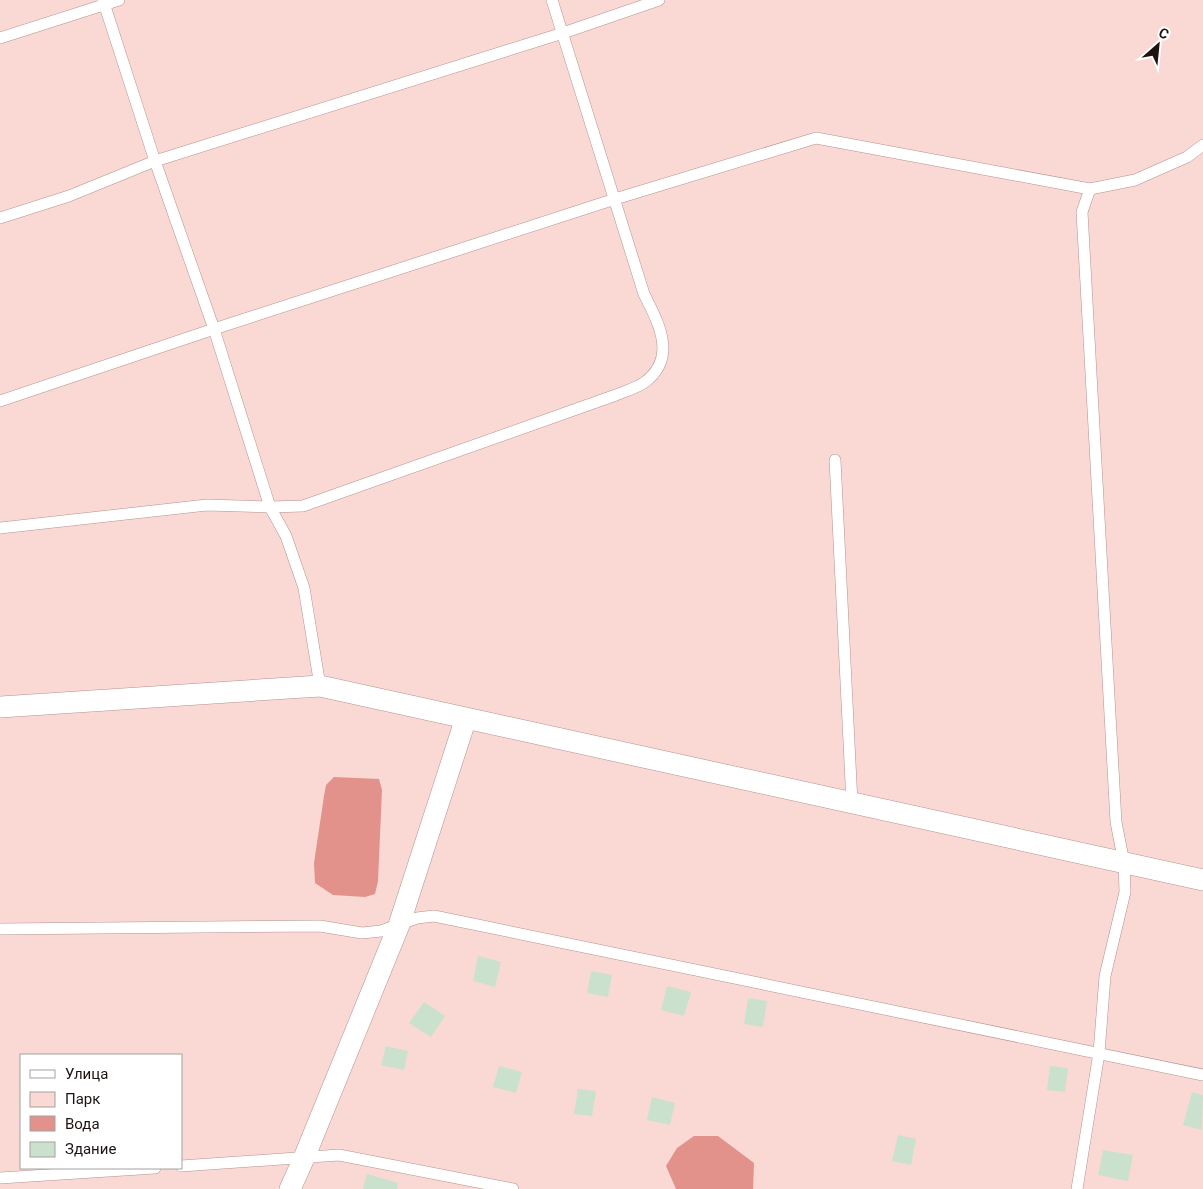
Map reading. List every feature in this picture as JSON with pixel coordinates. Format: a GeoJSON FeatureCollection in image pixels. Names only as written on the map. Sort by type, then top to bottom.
{"type":"FeatureCollection","features":[{"type":"Feature","properties":{"kind":"street"},"geometry":{"type":"LineString","coordinates":[[0,707],[320,686],[1203,880]]}},
{"type":"Feature","properties":{"kind":"street"},"geometry":{"type":"LineString","coordinates":[[290,1189],[400,925],[466,718]]}},
{"type":"Feature","properties":{"kind":"lane"},"geometry":{"type":"LineString","coordinates":[[0,38],[104,2],[119,0]]}},
{"type":"Feature","properties":{"kind":"lane"},"geometry":{"type":"LineString","coordinates":[[0,528],[206,505],[303,506],[607,398],[644,382],[658,368],[663,350],[661,328],[644,294],[552,0]]}},
{"type":"Feature","properties":{"kind":"lane"},"geometry":{"type":"LineString","coordinates":[[0,218],[69,196],[155,161],[563,33],[659,0]]}},
{"type":"Feature","properties":{"kind":"lane"},"geometry":{"type":"LineString","coordinates":[[104,2],[155,161],[214,329],[270,507],[286,536],[304,588],[320,686]]}},
{"type":"Feature","properties":{"kind":"lane"},"geometry":{"type":"LineString","coordinates":[[0,401],[214,329],[615,200],[816,138],[1090,189],[1135,180],[1187,157],[1203,145]]}},
{"type":"Feature","properties":{"kind":"lane"},"geometry":{"type":"LineString","coordinates":[[1077,1189],[1099,1053],[1106,976],[1125,892],[1124,863],[1116,822],[1082,212],[1090,189]]}},
{"type":"Feature","properties":{"kind":"lane"},"geometry":{"type":"LineString","coordinates":[[835,460],[852,803]]}},
{"type":"Feature","properties":{"kind":"lane"},"geometry":{"type":"LineString","coordinates":[[0,929],[320,926],[362,933],[381,931],[417,918],[434,916],[1203,1075]]}},
{"type":"Feature","properties":{"kind":"lane"},"geometry":{"type":"LineString","coordinates":[[182,1166],[339,1155],[513,1189]]}},
{"type":"Feature","properties":{"kind":"lane"},"geometry":{"type":"LineString","coordinates":[[0,1178],[140,1169]]}},
{"type":"Feature","properties":{"kind":"green space"},"geometry":{"type":"Polygon","coordinates":[[[0,0],[1203,0],[1203,1189],[0,1189],[0,0]]]}},
{"type":"Feature","properties":{"kind":"water"},"geometry":{"type":"Polygon","coordinates":[[[334,777],[379,779],[382,790],[378,881],[375,894],[365,897],[333,895],[315,883],[314,863],[324,796],[326,785],[334,777]]]}},
{"type":"Feature","properties":{"kind":"water"},"geometry":{"type":"Polygon","coordinates":[[[694,1136],[718,1136],[754,1163],[753,1189],[676,1189],[666,1166],[677,1148],[694,1136]]]}},
{"type":"Feature","properties":{"kind":"building"},"geometry":{"type":"Polygon","coordinates":[[[478,956],[501,962],[495,987],[473,981],[478,956]]]}},
{"type":"Feature","properties":{"kind":"building"},"geometry":{"type":"Polygon","coordinates":[[[591,971],[612,975],[608,997],[587,993],[591,971]]]}},
{"type":"Feature","properties":{"kind":"building"},"geometry":{"type":"Polygon","coordinates":[[[667,986],[691,992],[684,1016],[661,1010],[667,986]]]}},
{"type":"Feature","properties":{"kind":"building"},"geometry":{"type":"Polygon","coordinates":[[[748,998],[767,1001],[763,1027],[744,1024],[748,998]]]}},
{"type":"Feature","properties":{"kind":"building"},"geometry":{"type":"Polygon","coordinates":[[[424,1002],[445,1016],[431,1037],[409,1023],[424,1002]]]}},
{"type":"Feature","properties":{"kind":"building"},"geometry":{"type":"Polygon","coordinates":[[[386,1046],[408,1051],[404,1070],[381,1065],[386,1046]]]}},
{"type":"Feature","properties":{"kind":"building"},"geometry":{"type":"Polygon","coordinates":[[[499,1066],[522,1072],[516,1093],[493,1087],[499,1066]]]}},
{"type":"Feature","properties":{"kind":"building"},"geometry":{"type":"Polygon","coordinates":[[[1050,1066],[1068,1068],[1065,1092],[1047,1090],[1050,1066]]]}},
{"type":"Feature","properties":{"kind":"building"},"geometry":{"type":"Polygon","coordinates":[[[578,1089],[596,1091],[592,1116],[574,1114],[578,1089]]]}},
{"type":"Feature","properties":{"kind":"building"},"geometry":{"type":"Polygon","coordinates":[[[1192,1092],[1203,1095],[1202,1130],[1183,1125],[1192,1092]]]}},
{"type":"Feature","properties":{"kind":"building"},"geometry":{"type":"Polygon","coordinates":[[[652,1097],[675,1103],[670,1125],[647,1120],[652,1097]]]}},
{"type":"Feature","properties":{"kind":"building"},"geometry":{"type":"Polygon","coordinates":[[[898,1135],[916,1139],[911,1165],[892,1161],[898,1135]]]}},
{"type":"Feature","properties":{"kind":"building"},"geometry":{"type":"Polygon","coordinates":[[[1103,1150],[1133,1155],[1128,1181],[1098,1175],[1103,1150]]]}},
{"type":"Feature","properties":{"kind":"building"},"geometry":{"type":"Polygon","coordinates":[[[367,1174],[398,1183],[397,1189],[363,1189],[367,1174]]]}}]}
